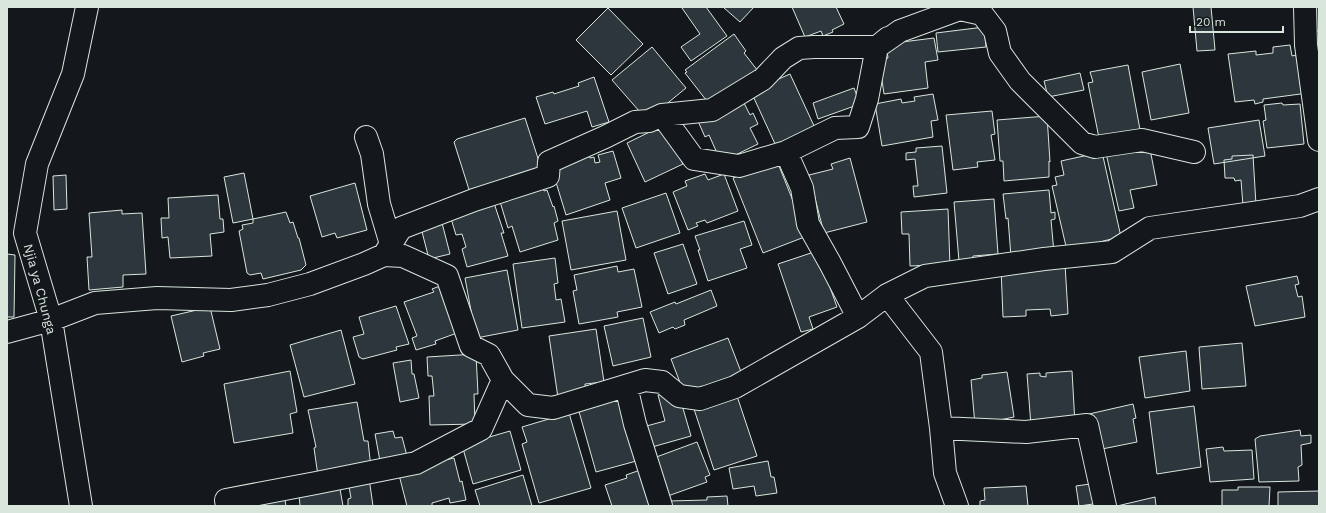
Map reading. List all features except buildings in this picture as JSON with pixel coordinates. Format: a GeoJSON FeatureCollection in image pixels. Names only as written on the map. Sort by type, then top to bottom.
{"type":"FeatureCollection","features":[{"type":"Feature","properties":{"kind":"street","name":"Njia ya Chunga"},"geometry":{"type":"LineString","coordinates":[[81,506],[51,320],[26,233],[37,164],[73,74],[87,7]]}},
{"type":"Feature","properties":{"kind":"street"},"geometry":{"type":"LineString","coordinates":[[662,115],[694,159],[739,166],[786,152],[835,128],[858,127],[868,100],[877,47],[924,7]]}},
{"type":"Feature","properties":{"kind":"street"},"geometry":{"type":"LineString","coordinates":[[1305,7],[1306,45],[1319,140]]}},
{"type":"Feature","properties":{"kind":"street"},"geometry":{"type":"LineString","coordinates":[[7,332],[51,320],[95,303],[157,298],[231,300],[268,295],[310,284],[364,264],[387,250],[401,228],[474,200],[548,176],[549,162],[605,138],[636,122],[649,121],[662,115],[712,110],[763,79],[783,58],[799,48],[877,47],[900,31],[960,9],[982,14],[995,31],[1000,53],[1020,81],[1082,143],[1095,146],[1142,140],[1194,152]]}},
{"type":"Feature","properties":{"kind":"street"},"geometry":{"type":"LineString","coordinates":[[366,136],[372,154],[378,204],[387,250]]}},
{"type":"Feature","properties":{"kind":"street"},"geometry":{"type":"LineString","coordinates":[[786,152],[802,188],[808,224],[858,317]]}},
{"type":"Feature","properties":{"kind":"street"},"geometry":{"type":"LineString","coordinates":[[387,250],[447,276],[471,346],[489,355],[503,380],[528,405],[553,408],[607,390],[645,380],[662,382],[679,396],[700,399],[734,387],[858,317],[887,294],[925,276],[1044,259],[1112,252],[1150,228],[1300,206],[1319,200]]}},
{"type":"Feature","properties":{"kind":"street"},"geometry":{"type":"LineString","coordinates":[[887,294],[931,352],[946,473],[956,506]]}},
{"type":"Feature","properties":{"kind":"street"},"geometry":{"type":"LineString","coordinates":[[227,506],[226,500],[416,463],[481,429],[503,380]]}},
{"type":"Feature","properties":{"kind":"street"},"geometry":{"type":"LineString","coordinates":[[626,386],[635,424],[661,506]]}},
{"type":"Feature","properties":{"kind":"street"},"geometry":{"type":"LineString","coordinates":[[941,428],[1026,432],[1087,425],[1105,506]]}}]}
